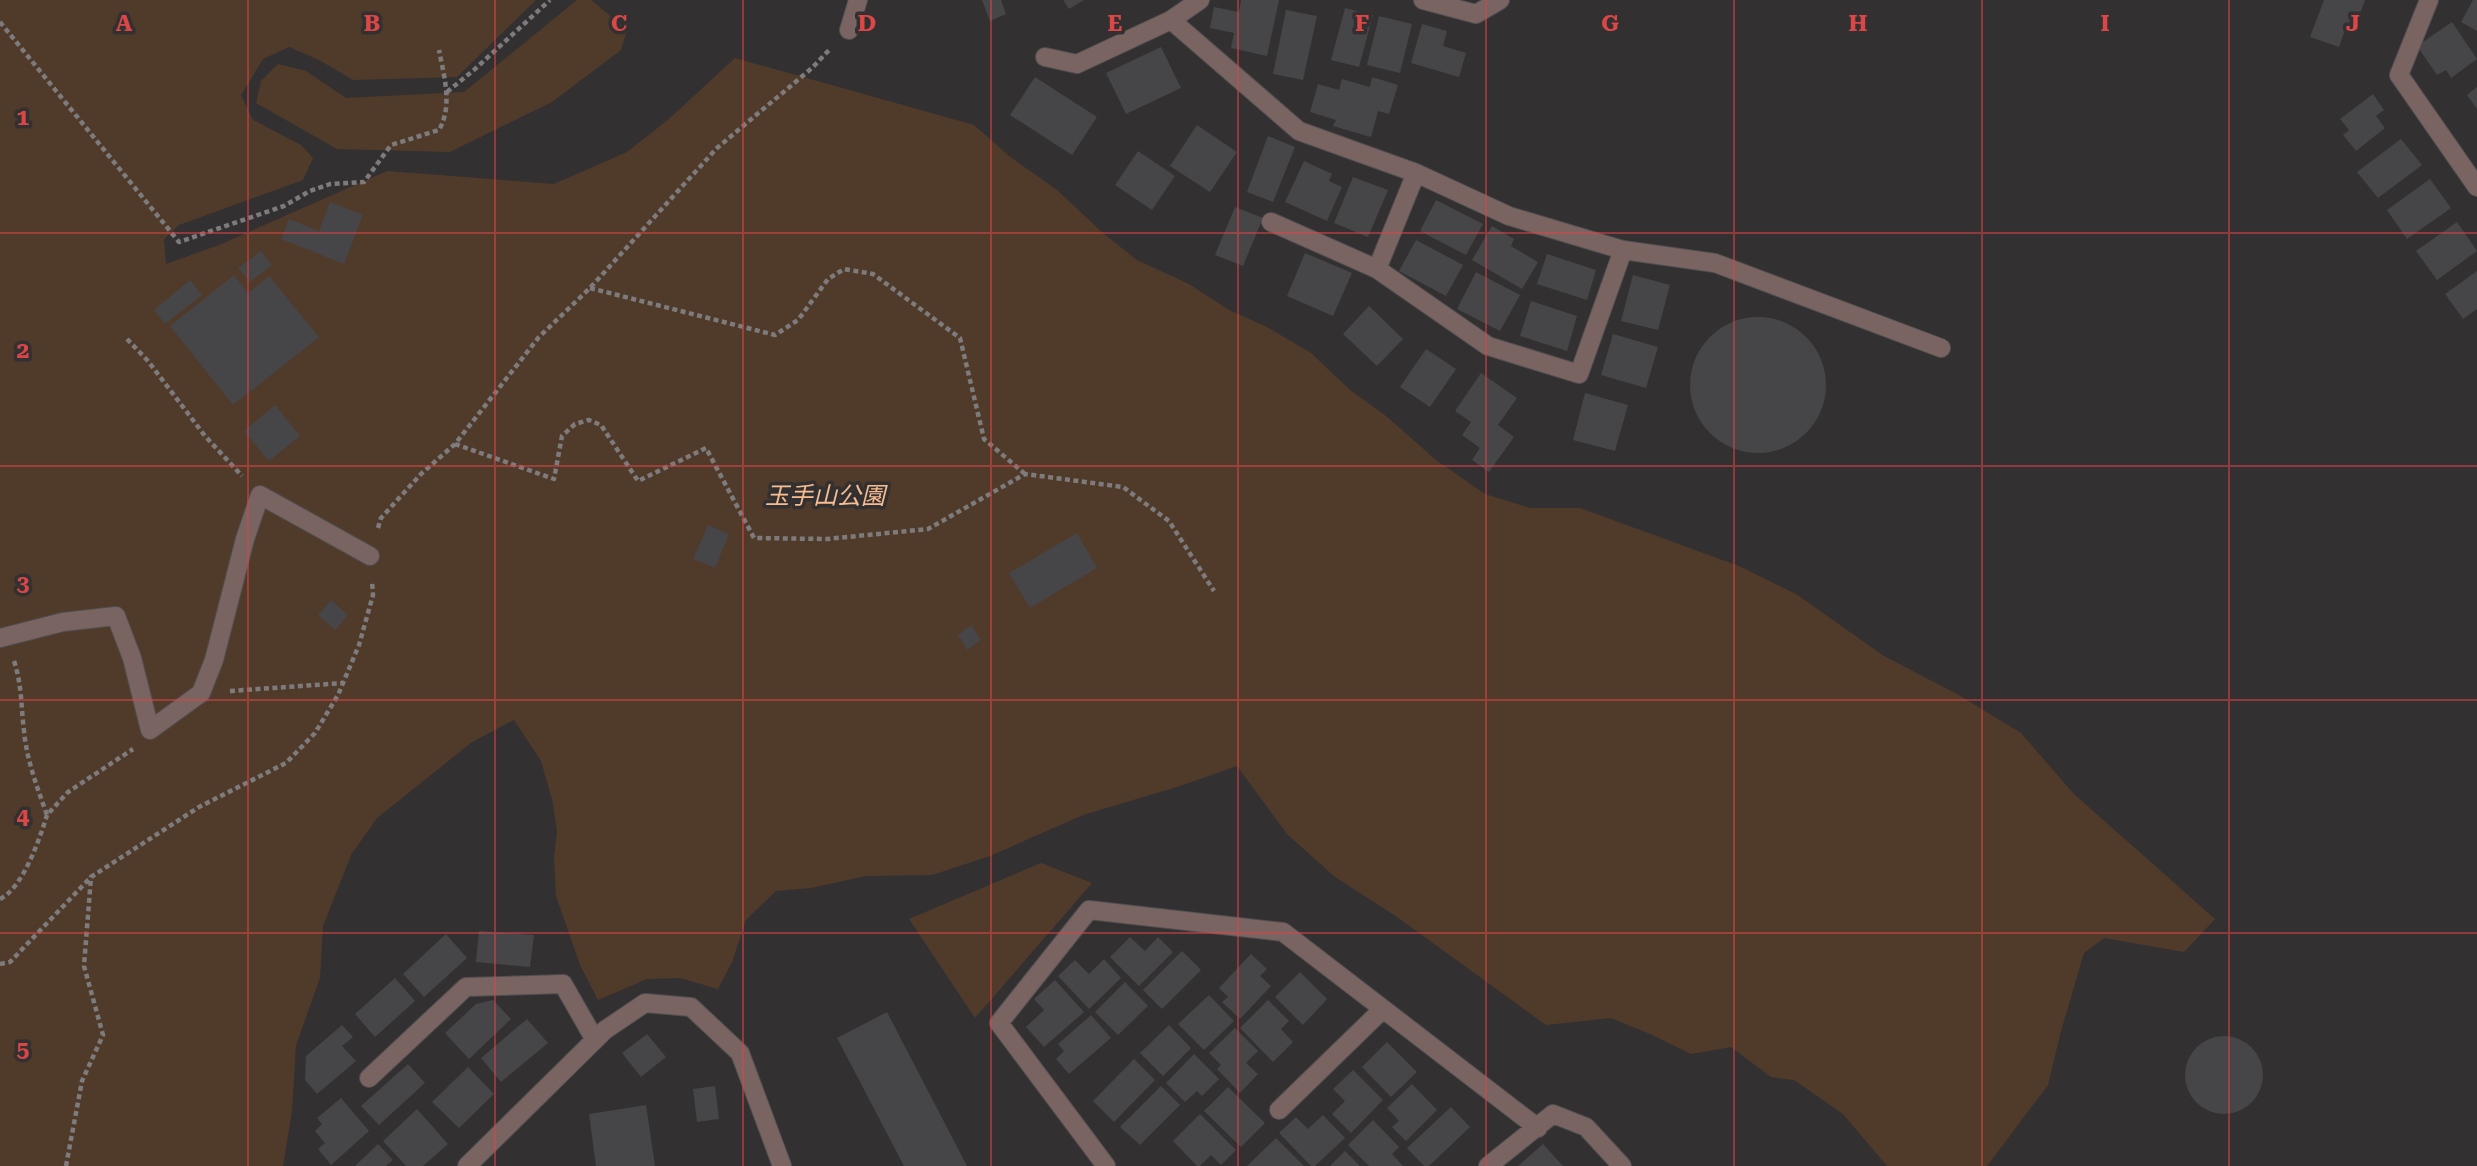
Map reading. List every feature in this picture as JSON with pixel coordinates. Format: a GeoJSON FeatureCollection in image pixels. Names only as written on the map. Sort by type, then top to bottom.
{"type":"FeatureCollection","features":[{"type":"Feature","properties":{"kind":"street"},"geometry":{"type":"LineString","coordinates":[[849,30],[858,0]]}},
{"type":"Feature","properties":{"kind":"street"},"geometry":{"type":"LineString","coordinates":[[1045,57],[1077,64],[1171,20],[1200,0]]}},
{"type":"Feature","properties":{"kind":"street"},"geometry":{"type":"LineString","coordinates":[[1423,0],[1476,14],[1500,0]]}},
{"type":"Feature","properties":{"kind":"street"},"geometry":{"type":"LineString","coordinates":[[2429,0],[2399,75],[2477,187]]}},
{"type":"Feature","properties":{"kind":"street"},"geometry":{"type":"LineString","coordinates":[[1171,20],[1298,131],[1416,173],[1509,216],[1623,250],[1715,263],[1941,348]]}},
{"type":"Feature","properties":{"kind":"street"},"geometry":{"type":"LineString","coordinates":[[1377,269],[1416,173]]}},
{"type":"Feature","properties":{"kind":"street"},"geometry":{"type":"LineString","coordinates":[[1270,222],[1377,269],[1488,346],[1578,374],[1623,250]]}},
{"type":"Feature","properties":{"kind":"street"},"geometry":{"type":"LineString","coordinates":[[3,638],[63,622],[116,616],[132,658],[150,730],[201,693],[214,660],[245,539],[260,495],[370,556]]}},
{"type":"Feature","properties":{"kind":"street"},"geometry":{"type":"LineString","coordinates":[[1107,1166],[999,1023],[1089,910],[1283,932],[1538,1128]]}},
{"type":"Feature","properties":{"kind":"street"},"geometry":{"type":"LineString","coordinates":[[369,1078],[466,987],[563,984],[595,1040]]}},
{"type":"Feature","properties":{"kind":"street"},"geometry":{"type":"LineString","coordinates":[[467,1166],[605,1030],[645,1003],[691,1007],[740,1053],[782,1166]]}},
{"type":"Feature","properties":{"kind":"street"},"geometry":{"type":"LineString","coordinates":[[1279,1110],[1383,1009]]}},
{"type":"Feature","properties":{"kind":"street"},"geometry":{"type":"LineString","coordinates":[[1488,1166],[1553,1114],[1586,1127],[1622,1166]]}},
{"type":"Feature","properties":{"kind":"path"},"geometry":{"type":"LineString","coordinates":[[447,92],[550,0]]}},
{"type":"Feature","properties":{"kind":"path"},"geometry":{"type":"LineString","coordinates":[[0,22],[178,242],[284,205],[330,184],[364,182],[391,145],[439,130],[443,123],[447,92],[439,50]]}},
{"type":"Feature","properties":{"kind":"path"},"geometry":{"type":"LineString","coordinates":[[0,964],[10,962],[91,877],[199,807],[286,763],[315,733],[343,683],[359,645],[373,595],[370,556],[381,518],[421,474],[455,444],[539,337],[590,288],[717,148],[812,68],[849,30]]}},
{"type":"Feature","properties":{"kind":"path"},"geometry":{"type":"LineString","coordinates":[[590,288],[775,335],[798,320],[828,279],[844,269],[873,274],[960,338],[984,439],[1025,474],[1123,487],[1169,521],[1214,591]]}},
{"type":"Feature","properties":{"kind":"path"},"geometry":{"type":"LineString","coordinates":[[127,339],[148,361],[205,436],[260,495]]}},
{"type":"Feature","properties":{"kind":"path"},"geometry":{"type":"LineString","coordinates":[[455,444],[554,479],[562,436],[575,424],[589,420],[601,425],[638,481],[706,448],[754,538],[827,539],[928,529],[1025,474]]}},
{"type":"Feature","properties":{"kind":"path"},"geometry":{"type":"LineString","coordinates":[[3,638],[20,679],[30,768],[47,815]]}},
{"type":"Feature","properties":{"kind":"path"},"geometry":{"type":"LineString","coordinates":[[201,693],[343,683]]}},
{"type":"Feature","properties":{"kind":"path"},"geometry":{"type":"LineString","coordinates":[[0,899],[6,896],[29,863],[38,845],[47,815],[68,793],[140,744],[150,730]]}},
{"type":"Feature","properties":{"kind":"path"},"geometry":{"type":"LineString","coordinates":[[66,1166],[82,1081],[103,1035],[84,966],[91,877]]}},
{"type":"Feature","properties":{"kind":"green space","name":"玉手山公園"},"geometry":{"type":"Polygon","coordinates":[[[0,0],[536,0],[457,77],[353,80],[319,60],[289,47],[263,59],[241,95],[253,120],[301,145],[313,158],[303,180],[179,225],[164,239],[166,264],[219,245],[387,171],[554,184],[627,152],[669,119],[735,58],[974,125],[1009,156],[1057,190],[1104,234],[1137,260],[1189,284],[1229,310],[1267,327],[1311,353],[1350,390],[1386,416],[1436,460],[1485,494],[1530,508],[1580,508],[1739,566],[1796,594],[1884,656],[1957,694],[2021,733],[2074,794],[2215,919],[2184,952],[2104,938],[2084,953],[2048,1085],[1987,1166],[1887,1166],[1843,1114],[1794,1080],[1771,1077],[1731,1047],[1691,1054],[1611,1018],[1546,1025],[1397,917],[1335,877],[1287,834],[1237,766],[1083,815],[990,856],[932,875],[866,876],[811,888],[776,891],[746,920],[732,962],[718,989],[680,978],[647,979],[598,1000],[580,965],[556,896],[554,858],[557,831],[552,799],[541,761],[514,720],[472,742],[377,818],[351,855],[323,926],[320,978],[296,1045],[292,1111],[283,1166],[0,1166],[0,0]]]}},
{"type":"Feature","properties":{"kind":"green space"},"geometry":{"type":"Polygon","coordinates":[[[577,0],[591,0],[627,30],[621,50],[552,102],[450,152],[337,149],[256,103],[261,81],[278,64],[306,71],[346,98],[464,92],[577,0]]]}},
{"type":"Feature","properties":{"kind":"green space"},"geometry":{"type":"Polygon","coordinates":[[[1041,863],[1092,883],[975,1018],[909,919],[1041,863]]]}},
{"type":"Feature","properties":{"kind":"building"},"geometry":{"type":"Polygon","coordinates":[[[982,0],[1001,0],[1006,14],[990,21],[982,0]]]}},
{"type":"Feature","properties":{"kind":"building"},"geometry":{"type":"Polygon","coordinates":[[[1063,0],[1084,0],[1069,9],[1063,0]]]}},
{"type":"Feature","properties":{"kind":"building"},"geometry":{"type":"Polygon","coordinates":[[[1241,0],[1279,0],[1267,56],[1231,48],[1234,33],[1210,28],[1214,7],[1239,12],[1241,0]]]}},
{"type":"Feature","properties":{"kind":"building"},"geometry":{"type":"Polygon","coordinates":[[[2324,0],[2365,0],[2354,30],[2346,27],[2339,47],[2310,37],[2324,0]]]}},
{"type":"Feature","properties":{"kind":"building"},"geometry":{"type":"Polygon","coordinates":[[[2473,0],[2477,0],[2477,31],[2461,22],[2473,0]]]}},
{"type":"Feature","properties":{"kind":"building"},"geometry":{"type":"Polygon","coordinates":[[[1345,8],[1373,15],[1359,67],[1331,60],[1345,8]]]}},
{"type":"Feature","properties":{"kind":"building"},"geometry":{"type":"Polygon","coordinates":[[[1286,10],[1317,16],[1303,80],[1273,74],[1286,10]]]}},
{"type":"Feature","properties":{"kind":"building"},"geometry":{"type":"Polygon","coordinates":[[[1379,16],[1412,24],[1400,73],[1367,65],[1379,16]]]}},
{"type":"Feature","properties":{"kind":"building"},"geometry":{"type":"Polygon","coordinates":[[[2452,22],[2477,59],[2451,78],[2446,70],[2437,75],[2417,46],[2452,22]]]}},
{"type":"Feature","properties":{"kind":"building"},"geometry":{"type":"Polygon","coordinates":[[[1422,24],[1447,31],[1443,46],[1466,53],[1459,77],[1411,63],[1422,24]]]}},
{"type":"Feature","properties":{"kind":"building"},"geometry":{"type":"Polygon","coordinates":[[[1161,47],[1181,88],[1126,114],[1106,73],[1161,47]]]}},
{"type":"Feature","properties":{"kind":"building"},"geometry":{"type":"Polygon","coordinates":[[[1035,77],[1097,117],[1072,155],[1010,115],[1035,77]]]}},
{"type":"Feature","properties":{"kind":"building"},"geometry":{"type":"Polygon","coordinates":[[[1372,77],[1398,85],[1389,114],[1378,111],[1371,137],[1333,126],[1336,120],[1310,112],[1318,84],[1339,90],[1342,79],[1370,87],[1372,77]]]}},
{"type":"Feature","properties":{"kind":"building"},"geometry":{"type":"Polygon","coordinates":[[[2477,87],[2477,109],[2467,95],[2477,87]]]}},
{"type":"Feature","properties":{"kind":"building"},"geometry":{"type":"Polygon","coordinates":[[[2373,94],[2384,110],[2376,116],[2385,128],[2356,151],[2343,135],[2349,130],[2340,119],[2373,94]]]}},
{"type":"Feature","properties":{"kind":"building"},"geometry":{"type":"Polygon","coordinates":[[[1197,125],[1237,152],[1210,192],[1170,166],[1197,125]]]}},
{"type":"Feature","properties":{"kind":"building"},"geometry":{"type":"Polygon","coordinates":[[[1268,136],[1295,147],[1273,202],[1247,192],[1268,136]]]}},
{"type":"Feature","properties":{"kind":"building"},"geometry":{"type":"Polygon","coordinates":[[[2401,139],[2422,165],[2378,198],[2357,172],[2401,139]]]}},
{"type":"Feature","properties":{"kind":"building"},"geometry":{"type":"Polygon","coordinates":[[[1138,151],[1175,176],[1152,210],[1115,185],[1138,151]]]}},
{"type":"Feature","properties":{"kind":"building"},"geometry":{"type":"Polygon","coordinates":[[[1304,161],[1332,174],[1329,181],[1342,187],[1327,221],[1285,202],[1304,161]]]}},
{"type":"Feature","properties":{"kind":"building"},"geometry":{"type":"Polygon","coordinates":[[[1353,177],[1388,190],[1368,237],[1334,223],[1353,177]]]}},
{"type":"Feature","properties":{"kind":"building"},"geometry":{"type":"Polygon","coordinates":[[[2430,179],[2451,208],[2407,239],[2387,210],[2430,179]]]}},
{"type":"Feature","properties":{"kind":"building"},"geometry":{"type":"Polygon","coordinates":[[[1436,200],[1483,224],[1466,255],[1420,231],[1436,200]]]}},
{"type":"Feature","properties":{"kind":"building"},"geometry":{"type":"Polygon","coordinates":[[[330,202],[363,215],[344,264],[281,239],[289,219],[319,231],[330,202]]]}},
{"type":"Feature","properties":{"kind":"building"},"geometry":{"type":"Polygon","coordinates":[[[1235,207],[1263,218],[1243,266],[1215,255],[1235,207]]]}},
{"type":"Feature","properties":{"kind":"building"},"geometry":{"type":"Polygon","coordinates":[[[2457,222],[2477,251],[2437,280],[2416,251],[2457,222]]]}},
{"type":"Feature","properties":{"kind":"building"},"geometry":{"type":"Polygon","coordinates":[[[1492,226],[1514,239],[1511,246],[1538,262],[1522,289],[1472,260],[1492,226]]]}},
{"type":"Feature","properties":{"kind":"building"},"geometry":{"type":"Polygon","coordinates":[[[1416,240],[1463,265],[1446,296],[1399,271],[1416,240]]]}},
{"type":"Feature","properties":{"kind":"building"},"geometry":{"type":"Polygon","coordinates":[[[261,251],[272,265],[250,282],[238,268],[261,251]]]}},
{"type":"Feature","properties":{"kind":"building"},"geometry":{"type":"Polygon","coordinates":[[[1305,253],[1352,273],[1333,316],[1287,296],[1305,253]]]}},
{"type":"Feature","properties":{"kind":"building"},"geometry":{"type":"Polygon","coordinates":[[[1547,254],[1596,270],[1587,300],[1537,284],[1547,254]]]}},
{"type":"Feature","properties":{"kind":"building"},"geometry":{"type":"Polygon","coordinates":[[[2477,271],[2477,309],[2463,319],[2445,294],[2477,271]]]}},
{"type":"Feature","properties":{"kind":"building"},"geometry":{"type":"Polygon","coordinates":[[[1476,272],[1520,295],[1500,331],[1457,309],[1476,272]]]}},
{"type":"Feature","properties":{"kind":"building"},"geometry":{"type":"Polygon","coordinates":[[[234,275],[248,293],[269,276],[319,337],[233,405],[170,326],[234,275]]]}},
{"type":"Feature","properties":{"kind":"building"},"geometry":{"type":"Polygon","coordinates":[[[1633,275],[1670,285],[1658,330],[1621,321],[1633,275]]]}},
{"type":"Feature","properties":{"kind":"building"},"geometry":{"type":"Polygon","coordinates":[[[190,280],[202,295],[165,324],[154,310],[190,280]]]}},
{"type":"Feature","properties":{"kind":"building"},"geometry":{"type":"Polygon","coordinates":[[[1531,301],[1577,316],[1567,351],[1520,336],[1531,301]]]}},
{"type":"Feature","properties":{"kind":"building"},"geometry":{"type":"Polygon","coordinates":[[[1369,306],[1403,339],[1377,366],[1343,334],[1369,306]]]}},
{"type":"Feature","properties":{"kind":"building"},"geometry":{"type":"Polygon","coordinates":[[[1758,317],[1784,322],[1806,337],[1821,359],[1826,385],[1821,411],[1806,433],[1784,448],[1758,453],[1732,448],[1710,433],[1695,411],[1690,385],[1695,359],[1710,337],[1732,322],[1758,317]]]}},
{"type":"Feature","properties":{"kind":"building"},"geometry":{"type":"Polygon","coordinates":[[[1613,334],[1658,347],[1646,388],[1601,375],[1613,334]]]}},
{"type":"Feature","properties":{"kind":"building"},"geometry":{"type":"Polygon","coordinates":[[[1426,349],[1456,369],[1430,407],[1400,387],[1426,349]]]}},
{"type":"Feature","properties":{"kind":"building"},"geometry":{"type":"Polygon","coordinates":[[[1481,373],[1517,398],[1498,425],[1514,437],[1489,472],[1472,460],[1480,448],[1462,435],[1471,422],[1455,411],[1481,373]]]}},
{"type":"Feature","properties":{"kind":"building"},"geometry":{"type":"Polygon","coordinates":[[[1585,393],[1628,405],[1615,451],[1573,440],[1585,393]]]}},
{"type":"Feature","properties":{"kind":"building"},"geometry":{"type":"Polygon","coordinates":[[[275,405],[300,436],[269,461],[244,431],[275,405]]]}},
{"type":"Feature","properties":{"kind":"building"},"geometry":{"type":"Polygon","coordinates":[[[708,525],[729,534],[715,568],[693,559],[708,525]]]}},
{"type":"Feature","properties":{"kind":"building"},"geometry":{"type":"Polygon","coordinates":[[[1077,533],[1097,568],[1030,608],[1009,573],[1077,533]]]}},
{"type":"Feature","properties":{"kind":"building"},"geometry":{"type":"Polygon","coordinates":[[[331,600],[348,615],[335,630],[318,615],[331,600]]]}},
{"type":"Feature","properties":{"kind":"building"},"geometry":{"type":"Polygon","coordinates":[[[971,625],[981,640],[967,650],[958,635],[971,625]]]}},
{"type":"Feature","properties":{"kind":"building"},"geometry":{"type":"Polygon","coordinates":[[[479,931],[534,935],[530,967],[476,962],[479,931]]]}},
{"type":"Feature","properties":{"kind":"building"},"geometry":{"type":"Polygon","coordinates":[[[446,934],[467,958],[424,997],[403,974],[446,934]]]}},
{"type":"Feature","properties":{"kind":"building"},"geometry":{"type":"Polygon","coordinates":[[[1130,937],[1145,951],[1158,937],[1173,952],[1139,986],[1110,957],[1130,937]]]}},
{"type":"Feature","properties":{"kind":"building"},"geometry":{"type":"Polygon","coordinates":[[[1182,951],[1201,970],[1162,1009],[1143,990],[1182,951]]]}},
{"type":"Feature","properties":{"kind":"building"},"geometry":{"type":"Polygon","coordinates":[[[1251,954],[1267,969],[1260,976],[1271,986],[1240,1019],[1222,1002],[1228,997],[1219,988],[1251,954]]]}},
{"type":"Feature","properties":{"kind":"building"},"geometry":{"type":"Polygon","coordinates":[[[1104,959],[1121,978],[1089,1009],[1058,976],[1075,960],[1089,974],[1104,959]]]}},
{"type":"Feature","properties":{"kind":"building"},"geometry":{"type":"Polygon","coordinates":[[[1300,972],[1327,999],[1303,1025],[1275,997],[1300,972]]]}},
{"type":"Feature","properties":{"kind":"building"},"geometry":{"type":"Polygon","coordinates":[[[395,978],[415,1001],[375,1037],[355,1014],[395,978]]]}},
{"type":"Feature","properties":{"kind":"building"},"geometry":{"type":"Polygon","coordinates":[[[1055,980],[1084,1012],[1044,1047],[1026,1027],[1044,1010],[1034,999],[1055,980]]]}},
{"type":"Feature","properties":{"kind":"building"},"geometry":{"type":"Polygon","coordinates":[[[1125,982],[1148,1006],[1118,1035],[1095,1012],[1125,982]]]}},
{"type":"Feature","properties":{"kind":"building"},"geometry":{"type":"Polygon","coordinates":[[[1209,995],[1234,1021],[1204,1050],[1178,1024],[1209,995]]]}},
{"type":"Feature","properties":{"kind":"building"},"geometry":{"type":"Polygon","coordinates":[[[493,1000],[511,1019],[469,1059],[445,1033],[476,1004],[493,1000]]]}},
{"type":"Feature","properties":{"kind":"building"},"geometry":{"type":"Polygon","coordinates":[[[1268,1000],[1289,1021],[1281,1029],[1293,1042],[1273,1062],[1240,1028],[1268,1000]]]}},
{"type":"Feature","properties":{"kind":"building"},"geometry":{"type":"Polygon","coordinates":[[[887,1012],[967,1166],[904,1166],[837,1038],[887,1012]]]}},
{"type":"Feature","properties":{"kind":"building"},"geometry":{"type":"Polygon","coordinates":[[[1091,1015],[1111,1038],[1069,1074],[1056,1059],[1064,1051],[1058,1044],[1091,1015]]]}},
{"type":"Feature","properties":{"kind":"building"},"geometry":{"type":"Polygon","coordinates":[[[527,1019],[548,1043],[501,1082],[481,1058],[527,1019]]]}},
{"type":"Feature","properties":{"kind":"building"},"geometry":{"type":"Polygon","coordinates":[[[342,1025],[353,1037],[342,1046],[356,1061],[317,1094],[305,1080],[306,1056],[342,1025]]]}},
{"type":"Feature","properties":{"kind":"building"},"geometry":{"type":"Polygon","coordinates":[[[1169,1025],[1191,1048],[1163,1076],[1140,1053],[1169,1025]]]}},
{"type":"Feature","properties":{"kind":"building"},"geometry":{"type":"Polygon","coordinates":[[[1235,1028],[1258,1051],[1246,1063],[1258,1074],[1240,1093],[1217,1069],[1221,1065],[1209,1053],[1235,1028]]]}},
{"type":"Feature","properties":{"kind":"building"},"geometry":{"type":"Polygon","coordinates":[[[647,1034],[666,1057],[641,1077],[622,1053],[647,1034]]]}},
{"type":"Feature","properties":{"kind":"building"},"geometry":{"type":"Polygon","coordinates":[[[2224,1036],[2239,1039],[2256,1053],[2263,1075],[2260,1090],[2246,1107],[2224,1114],[2209,1111],[2192,1097],[2185,1075],[2188,1060],[2202,1043],[2224,1036]]]}},
{"type":"Feature","properties":{"kind":"building"},"geometry":{"type":"Polygon","coordinates":[[[1387,1042],[1417,1072],[1391,1097],[1362,1067],[1387,1042]]]}},
{"type":"Feature","properties":{"kind":"building"},"geometry":{"type":"Polygon","coordinates":[[[1194,1054],[1219,1079],[1202,1096],[1197,1091],[1185,1102],[1166,1083],[1194,1054]]]}},
{"type":"Feature","properties":{"kind":"building"},"geometry":{"type":"Polygon","coordinates":[[[1134,1059],[1155,1080],[1114,1122],[1093,1101],[1134,1059]]]}},
{"type":"Feature","properties":{"kind":"building"},"geometry":{"type":"Polygon","coordinates":[[[408,1064],[425,1083],[379,1125],[361,1106],[408,1064]]]}},
{"type":"Feature","properties":{"kind":"building"},"geometry":{"type":"Polygon","coordinates":[[[468,1067],[494,1094],[459,1128],[432,1102],[468,1067]]]}},
{"type":"Feature","properties":{"kind":"building"},"geometry":{"type":"Polygon","coordinates":[[[1353,1070],[1383,1100],[1351,1133],[1332,1114],[1345,1101],[1333,1089],[1353,1070]]]}},
{"type":"Feature","properties":{"kind":"building"},"geometry":{"type":"Polygon","coordinates":[[[1412,1084],[1437,1110],[1406,1141],[1392,1127],[1399,1121],[1387,1108],[1412,1084]]]}},
{"type":"Feature","properties":{"kind":"building"},"geometry":{"type":"Polygon","coordinates":[[[715,1086],[719,1119],[697,1122],[693,1089],[715,1086]]]}},
{"type":"Feature","properties":{"kind":"building"},"geometry":{"type":"Polygon","coordinates":[[[1161,1086],[1180,1105],[1140,1145],[1120,1127],[1161,1086]]]}},
{"type":"Feature","properties":{"kind":"building"},"geometry":{"type":"Polygon","coordinates":[[[1228,1087],[1265,1123],[1241,1147],[1204,1111],[1228,1087]]]}},
{"type":"Feature","properties":{"kind":"building"},"geometry":{"type":"Polygon","coordinates":[[[341,1098],[369,1131],[331,1165],[318,1149],[325,1143],[315,1131],[322,1124],[317,1118],[341,1098]]]}},
{"type":"Feature","properties":{"kind":"building"},"geometry":{"type":"Polygon","coordinates":[[[646,1105],[655,1166],[596,1166],[589,1114],[646,1105]]]}},
{"type":"Feature","properties":{"kind":"building"},"geometry":{"type":"Polygon","coordinates":[[[1451,1107],[1470,1127],[1429,1166],[1424,1166],[1407,1148],[1451,1107]]]}},
{"type":"Feature","properties":{"kind":"building"},"geometry":{"type":"Polygon","coordinates":[[[417,1109],[448,1144],[423,1166],[406,1166],[383,1141],[417,1109]]]}},
{"type":"Feature","properties":{"kind":"building"},"geometry":{"type":"Polygon","coordinates":[[[1200,1114],[1236,1150],[1221,1165],[1211,1155],[1197,1166],[1173,1141],[1200,1114]]]}},
{"type":"Feature","properties":{"kind":"building"},"geometry":{"type":"Polygon","coordinates":[[[1323,1115],[1345,1138],[1315,1166],[1311,1166],[1279,1133],[1296,1117],[1308,1129],[1323,1115]]]}},
{"type":"Feature","properties":{"kind":"building"},"geometry":{"type":"Polygon","coordinates":[[[1373,1120],[1399,1147],[1392,1154],[1403,1166],[1369,1166],[1348,1145],[1373,1120]]]}},
{"type":"Feature","properties":{"kind":"building"},"geometry":{"type":"Polygon","coordinates":[[[1276,1138],[1304,1166],[1247,1166],[1276,1138]]]}},
{"type":"Feature","properties":{"kind":"building"},"geometry":{"type":"Polygon","coordinates":[[[378,1144],[393,1160],[386,1166],[355,1166],[378,1144]]]}},
{"type":"Feature","properties":{"kind":"building"},"geometry":{"type":"Polygon","coordinates":[[[1543,1144],[1563,1166],[1518,1166],[1543,1144]]]}},
{"type":"Feature","properties":{"kind":"building"},"geometry":{"type":"Polygon","coordinates":[[[1345,1151],[1360,1166],[1330,1166],[1345,1151]]]}}]}
